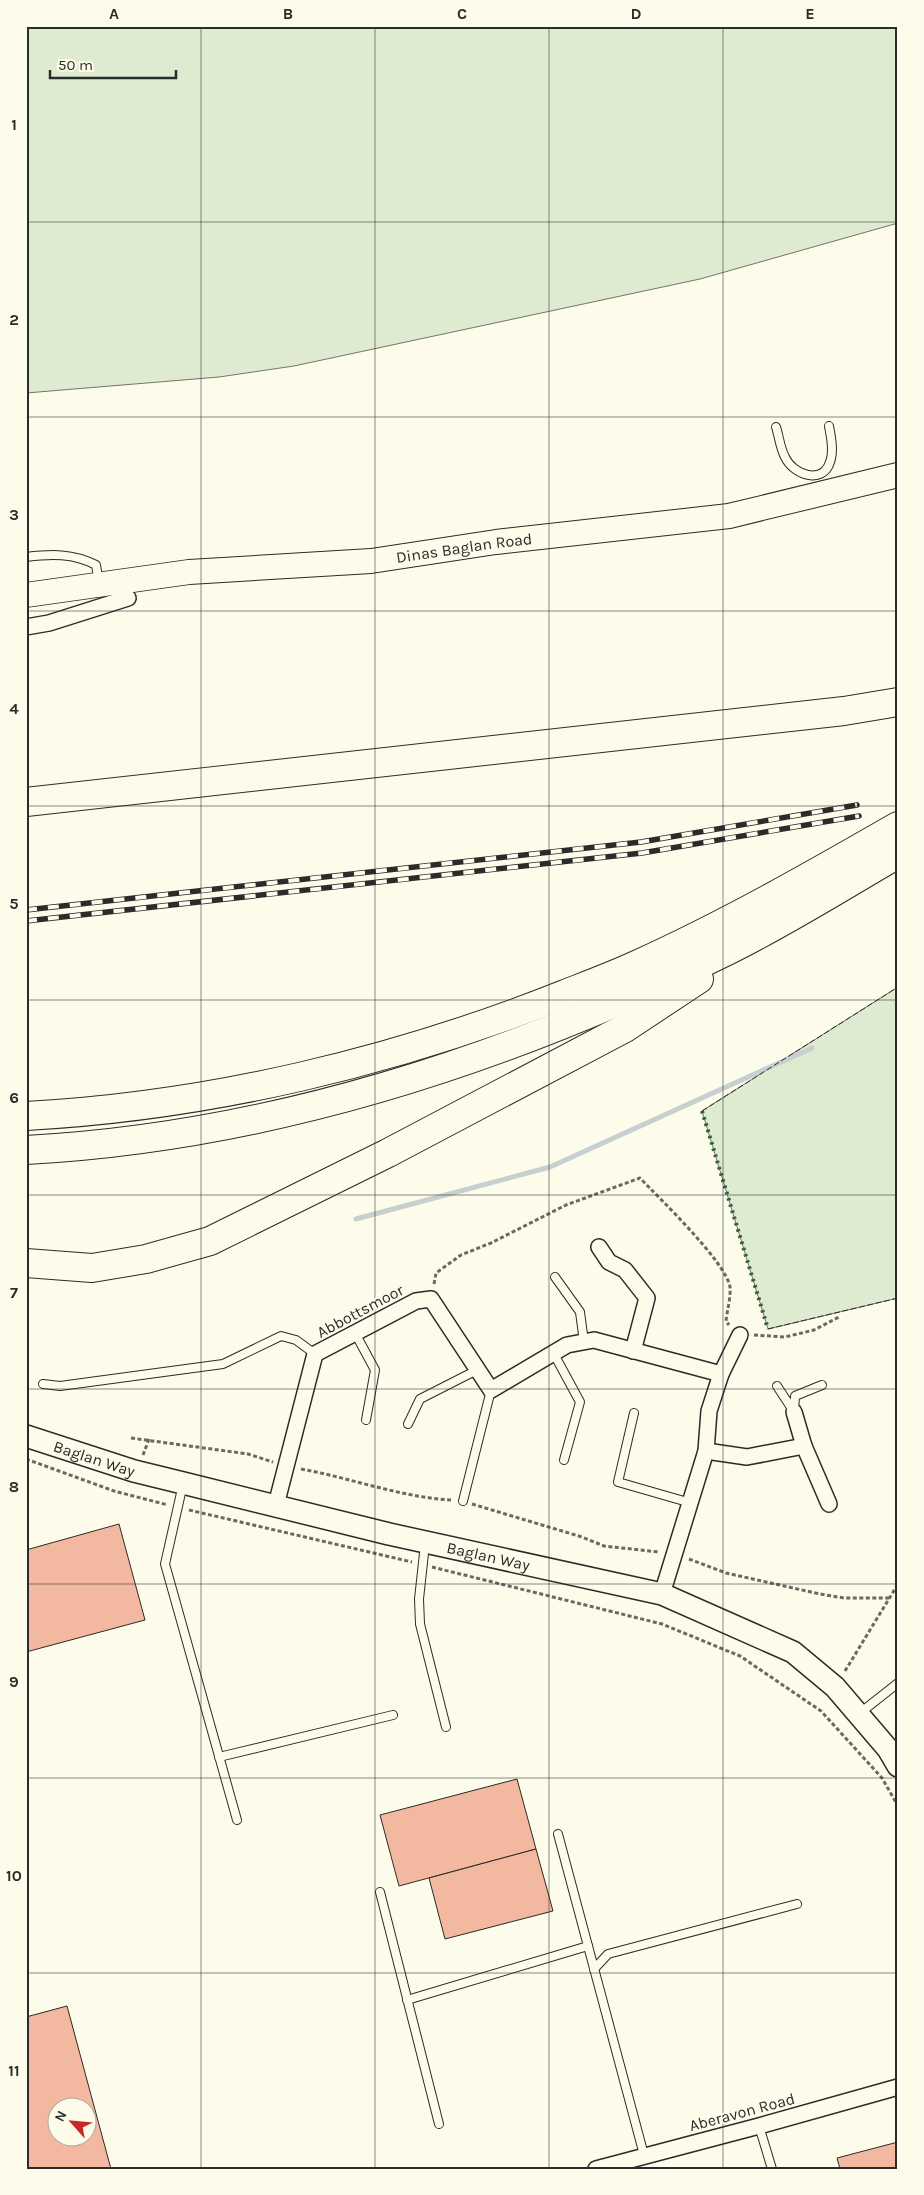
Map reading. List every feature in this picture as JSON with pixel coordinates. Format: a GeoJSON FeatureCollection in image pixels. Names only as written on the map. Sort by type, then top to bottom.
{"type":"FeatureCollection","features":[{"type":"Feature","properties":{"kind":"highway"},"geometry":{"type":"LineString","coordinates":[[26,802],[844,711],[898,702]]}},
{"type":"Feature","properties":{"kind":"highway"},"geometry":{"type":"LineString","coordinates":[[26,1116],[146,1105],[245,1087],[346,1065],[443,1038],[529,1008],[632,967],[717,927],[798,884],[898,826]]}},
{"type":"Feature","properties":{"kind":"highway"},"geometry":{"type":"LineString","coordinates":[[26,1150],[152,1137],[252,1119],[351,1095],[450,1065],[537,1034],[642,991],[729,950],[898,854]]}},
{"type":"Feature","properties":{"kind":"highway"},"geometry":{"type":"LineString","coordinates":[[26,1263],[92,1268],[146,1259],[210,1241],[388,1153],[626,1028],[810,905]]}},
{"type":"Feature","properties":{"kind":"main road","name":"Dinas Baglan Road"},"geometry":{"type":"LineString","coordinates":[[26,595],[189,572],[371,561],[496,542],[729,516],[819,484],[898,475]]}},
{"type":"Feature","properties":{"kind":"street"},"geometry":{"type":"LineString","coordinates":[[26,627],[49,623],[128,598]]}},
{"type":"Feature","properties":{"kind":"street"},"geometry":{"type":"LineString","coordinates":[[599,1247],[608,1262],[625,1270],[648,1298],[633,1351]]}},
{"type":"Feature","properties":{"kind":"street","name":"Abbottsmoor"},"geometry":{"type":"LineString","coordinates":[[276,1504],[316,1354],[355,1333],[416,1301],[431,1299],[491,1390]]}},
{"type":"Feature","properties":{"kind":"street"},"geometry":{"type":"LineString","coordinates":[[662,1594],[706,1451],[709,1411],[721,1374],[740,1335]]}},
{"type":"Feature","properties":{"kind":"street"},"geometry":{"type":"LineString","coordinates":[[491,1390],[567,1346],[594,1340],[721,1374]]}},
{"type":"Feature","properties":{"kind":"street"},"geometry":{"type":"LineString","coordinates":[[794,1412],[804,1446],[829,1504]]}},
{"type":"Feature","properties":{"kind":"street","name":"Baglan Way"},"geometry":{"type":"LineString","coordinates":[[26,1436],[134,1470],[183,1483],[276,1504],[425,1542],[662,1594],[793,1652],[835,1687],[888,1749],[898,1766]]}},
{"type":"Feature","properties":{"kind":"street"},"geometry":{"type":"LineString","coordinates":[[706,1451],[747,1457],[804,1446]]}},
{"type":"Feature","properties":{"kind":"street","name":"Aberavon Road"},"geometry":{"type":"LineString","coordinates":[[596,2169],[898,2087]]}},
{"type":"Feature","properties":{"kind":"lane"},"geometry":{"type":"LineString","coordinates":[[776,427],[785,458],[803,475],[819,484],[822,472],[830,462],[832,445],[829,426]]}},
{"type":"Feature","properties":{"kind":"lane"},"geometry":{"type":"LineString","coordinates":[[26,557],[54,554],[82,558],[96,565],[100,585]]}},
{"type":"Feature","properties":{"kind":"lane"},"geometry":{"type":"LineString","coordinates":[[555,1277],[580,1312],[584,1342]]}},
{"type":"Feature","properties":{"kind":"lane"},"geometry":{"type":"LineString","coordinates":[[355,1333],[375,1370],[366,1420]]}},
{"type":"Feature","properties":{"kind":"lane"},"geometry":{"type":"LineString","coordinates":[[43,1384],[60,1386],[223,1364],[281,1336],[296,1340],[316,1354]]}},
{"type":"Feature","properties":{"kind":"lane"},"geometry":{"type":"LineString","coordinates":[[554,1354],[580,1402],[564,1460]]}},
{"type":"Feature","properties":{"kind":"lane"},"geometry":{"type":"LineString","coordinates":[[408,1424],[420,1399],[477,1370]]}},
{"type":"Feature","properties":{"kind":"lane"},"geometry":{"type":"LineString","coordinates":[[794,1412],[795,1396],[822,1385]]}},
{"type":"Feature","properties":{"kind":"lane"},"geometry":{"type":"LineString","coordinates":[[777,1386],[794,1412]]}},
{"type":"Feature","properties":{"kind":"lane"},"geometry":{"type":"LineString","coordinates":[[463,1501],[491,1390]]}},
{"type":"Feature","properties":{"kind":"lane"},"geometry":{"type":"LineString","coordinates":[[634,1414],[618,1482],[691,1503]]}},
{"type":"Feature","properties":{"kind":"lane"},"geometry":{"type":"LineString","coordinates":[[183,1483],[165,1564],[237,1820]]}},
{"type":"Feature","properties":{"kind":"lane"},"geometry":{"type":"LineString","coordinates":[[425,1542],[419,1599],[420,1624],[446,1727]]}},
{"type":"Feature","properties":{"kind":"lane"},"geometry":{"type":"LineString","coordinates":[[858,1714],[898,1683]]}},
{"type":"Feature","properties":{"kind":"lane"},"geometry":{"type":"LineString","coordinates":[[219,1758],[393,1714]]}},
{"type":"Feature","properties":{"kind":"lane"},"geometry":{"type":"LineString","coordinates":[[558,1834],[644,2156]]}},
{"type":"Feature","properties":{"kind":"lane"},"geometry":{"type":"LineString","coordinates":[[380,1892],[439,2124]]}},
{"type":"Feature","properties":{"kind":"lane"},"geometry":{"type":"LineString","coordinates":[[594,1970],[608,1954],[797,1904]]}},
{"type":"Feature","properties":{"kind":"lane"},"geometry":{"type":"LineString","coordinates":[[408,2000],[588,1946]]}},
{"type":"Feature","properties":{"kind":"lane"},"geometry":{"type":"LineString","coordinates":[[759,2126],[772,2169]]}},
{"type":"Feature","properties":{"kind":"path"},"geometry":{"type":"LineString","coordinates":[[740,1335],[785,1337],[814,1330],[839,1318]]}},
{"type":"Feature","properties":{"kind":"path"},"geometry":{"type":"LineString","coordinates":[[131,1438],[248,1454],[286,1466],[343,1477],[429,1499],[463,1501],[582,1537],[604,1546],[675,1554],[726,1573],[820,1594],[844,1598],[889,1598]]}},
{"type":"Feature","properties":{"kind":"path"},"geometry":{"type":"LineString","coordinates":[[26,1460],[114,1491],[256,1527],[422,1564],[662,1624],[740,1656],[821,1710],[882,1778],[898,1806]]}},
{"type":"Feature","properties":{"kind":"path"},"geometry":{"type":"LineString","coordinates":[[835,1687],[898,1584]]}},
{"type":"Feature","properties":{"kind":"green space"},"geometry":{"type":"Polygon","coordinates":[[[26,26],[898,26],[898,223],[700,279],[294,366],[219,377],[26,393],[26,26]]]}},
{"type":"Feature","properties":{"kind":"green space"},"geometry":{"type":"Polygon","coordinates":[[[898,987],[898,1298],[768,1329],[702,1111],[898,987]]]}},
{"type":"Feature","properties":{"kind":"building"},"geometry":{"type":"Polygon","coordinates":[[[119,1524],[145,1620],[26,1652],[26,1550],[119,1524]]]}},
{"type":"Feature","properties":{"kind":"building"},"geometry":{"type":"Polygon","coordinates":[[[517,1779],[536,1849],[399,1886],[380,1815],[517,1779]]]}},
{"type":"Feature","properties":{"kind":"building"},"geometry":{"type":"Polygon","coordinates":[[[536,1849],[553,1911],[445,1939],[429,1878],[536,1849]]]}},
{"type":"Feature","properties":{"kind":"building"},"geometry":{"type":"Polygon","coordinates":[[[67,2006],[92,2098],[48,2098],[48,2148],[98,2148],[98,2121],[111,2169],[26,2169],[26,2017],[67,2006]]]}},
{"type":"Feature","properties":{"kind":"building"},"geometry":{"type":"Polygon","coordinates":[[[898,2142],[898,2169],[840,2169],[837,2158],[898,2142]]]}},
{"type":"Feature","properties":{"kind":"waterway"},"geometry":{"type":"LineString","coordinates":[[356,1219],[550,1167],[812,1048]]}},
{"type":"Feature","properties":{"kind":"railway"},"geometry":{"type":"LineString","coordinates":[[26,910],[641,842],[857,805]]}},
{"type":"Feature","properties":{"kind":"railway"},"geometry":{"type":"LineString","coordinates":[[26,921],[642,853],[859,816]]}},
{"type":"Feature","properties":{"kind":"hedge"},"geometry":{"type":"LineString","coordinates":[[702,1111],[768,1329]]}},
{"type":"Feature","properties":{"kind":"fence"},"geometry":{"type":"LineString","coordinates":[[702,1111],[898,987]]}},
{"type":"Feature","properties":{"kind":"fence"},"geometry":{"type":"LineString","coordinates":[[768,1329],[898,1298]]}}]}
